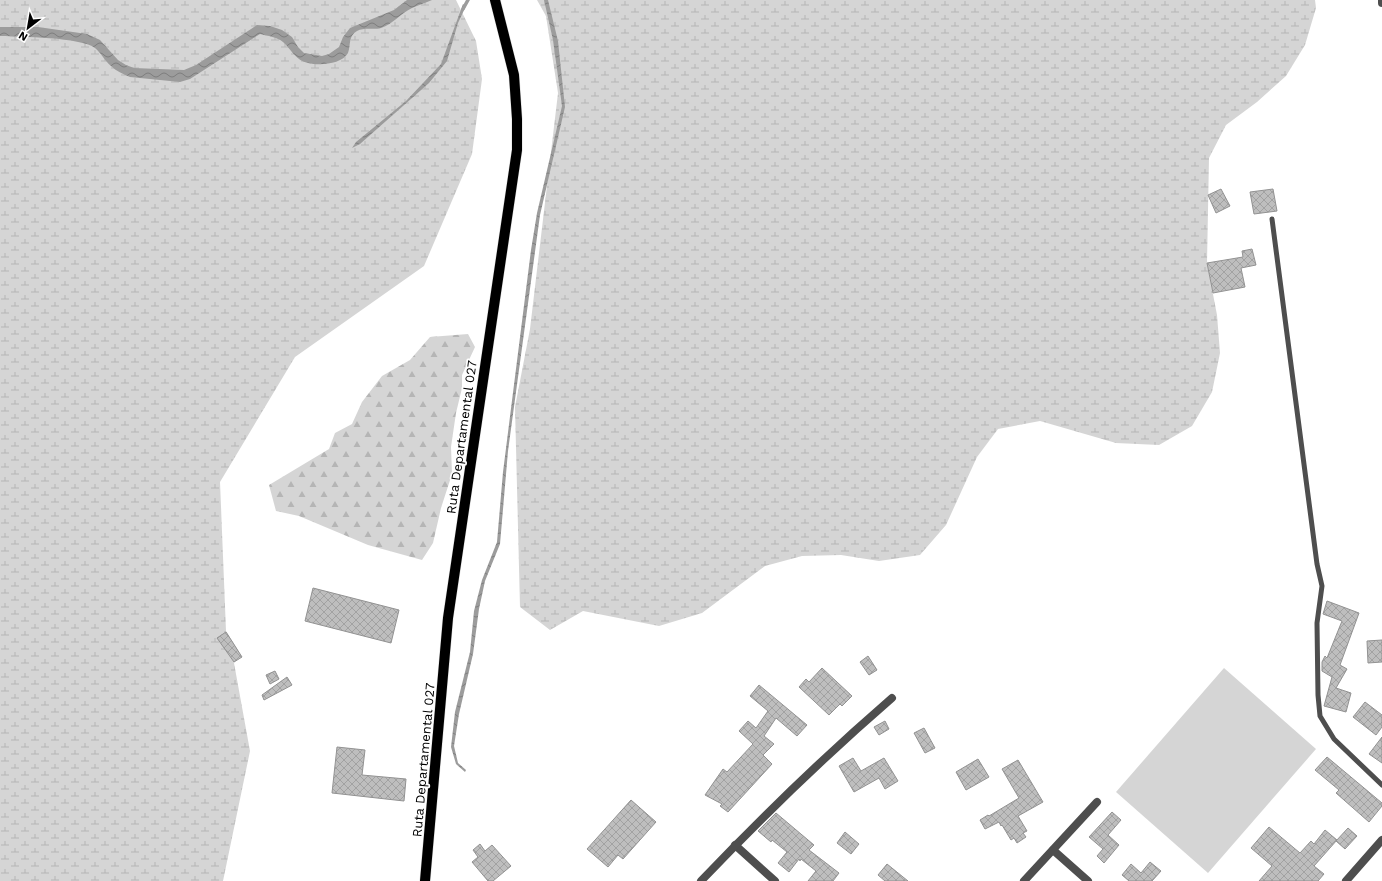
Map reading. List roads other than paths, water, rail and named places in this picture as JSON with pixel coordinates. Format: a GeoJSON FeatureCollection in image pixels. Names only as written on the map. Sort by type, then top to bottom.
{"type":"FeatureCollection","features":[{"type":"Feature","properties":{"kind":"main road","name":"Ruta Departamental 027"},"geometry":{"type":"LineString","coordinates":[[425,881],[448,618],[517,150],[517,119],[514,74],[495,0]]}},
{"type":"Feature","properties":{"kind":"street"},"geometry":{"type":"LineString","coordinates":[[701,881],[823,758],[892,698]]}},
{"type":"Feature","properties":{"kind":"street"},"geometry":{"type":"LineString","coordinates":[[1024,881],[1097,802]]}},
{"type":"Feature","properties":{"kind":"street"},"geometry":{"type":"LineString","coordinates":[[1346,881],[1382,840]]}},
{"type":"Feature","properties":{"kind":"street"},"geometry":{"type":"LineString","coordinates":[[735,846],[775,881]]}},
{"type":"Feature","properties":{"kind":"street"},"geometry":{"type":"LineString","coordinates":[[1053,850],[1088,881]]}},
{"type":"Feature","properties":{"kind":"lane"},"geometry":{"type":"LineString","coordinates":[[1272,219],[1316,564],[1322,586],[1317,623],[1318,695],[1320,716],[1334,739],[1382,785]]}},
{"type":"Feature","properties":{"kind":"water"},"geometry":{"type":"Polygon","coordinates":[[[407,0],[432,0],[408,10],[381,28],[363,29],[357,31],[352,35],[348,53],[341,60],[336,62],[313,64],[304,62],[297,58],[281,40],[260,34],[190,79],[180,82],[130,77],[113,68],[95,48],[88,44],[50,38],[0,36],[0,27],[38,27],[87,34],[100,40],[118,60],[134,68],[184,70],[196,65],[257,25],[270,26],[282,30],[292,37],[304,53],[322,56],[329,54],[339,47],[343,37],[350,28],[394,10],[407,0]]]}},
{"type":"Feature","properties":{"kind":"water"},"geometry":{"type":"Polygon","coordinates":[[[544,0],[548,0],[558,41],[565,107],[540,215],[508,451],[500,544],[485,581],[479,609],[473,654],[459,714],[454,746],[458,763],[466,770],[465,772],[456,764],[451,747],[455,712],[470,652],[474,611],[482,580],[497,542],[503,472],[531,250],[537,213],[562,106],[553,40],[544,0]]]}},
{"type":"Feature","properties":{"kind":"water"},"geometry":{"type":"Polygon","coordinates":[[[463,4],[466,6],[458,23],[447,61],[429,83],[360,144],[352,148],[356,142],[406,101],[441,64],[463,4]]]}},
{"type":"Feature","properties":{"kind":"waterway"},"geometry":{"type":"LineString","coordinates":[[463,9],[468,0]]}}]}
